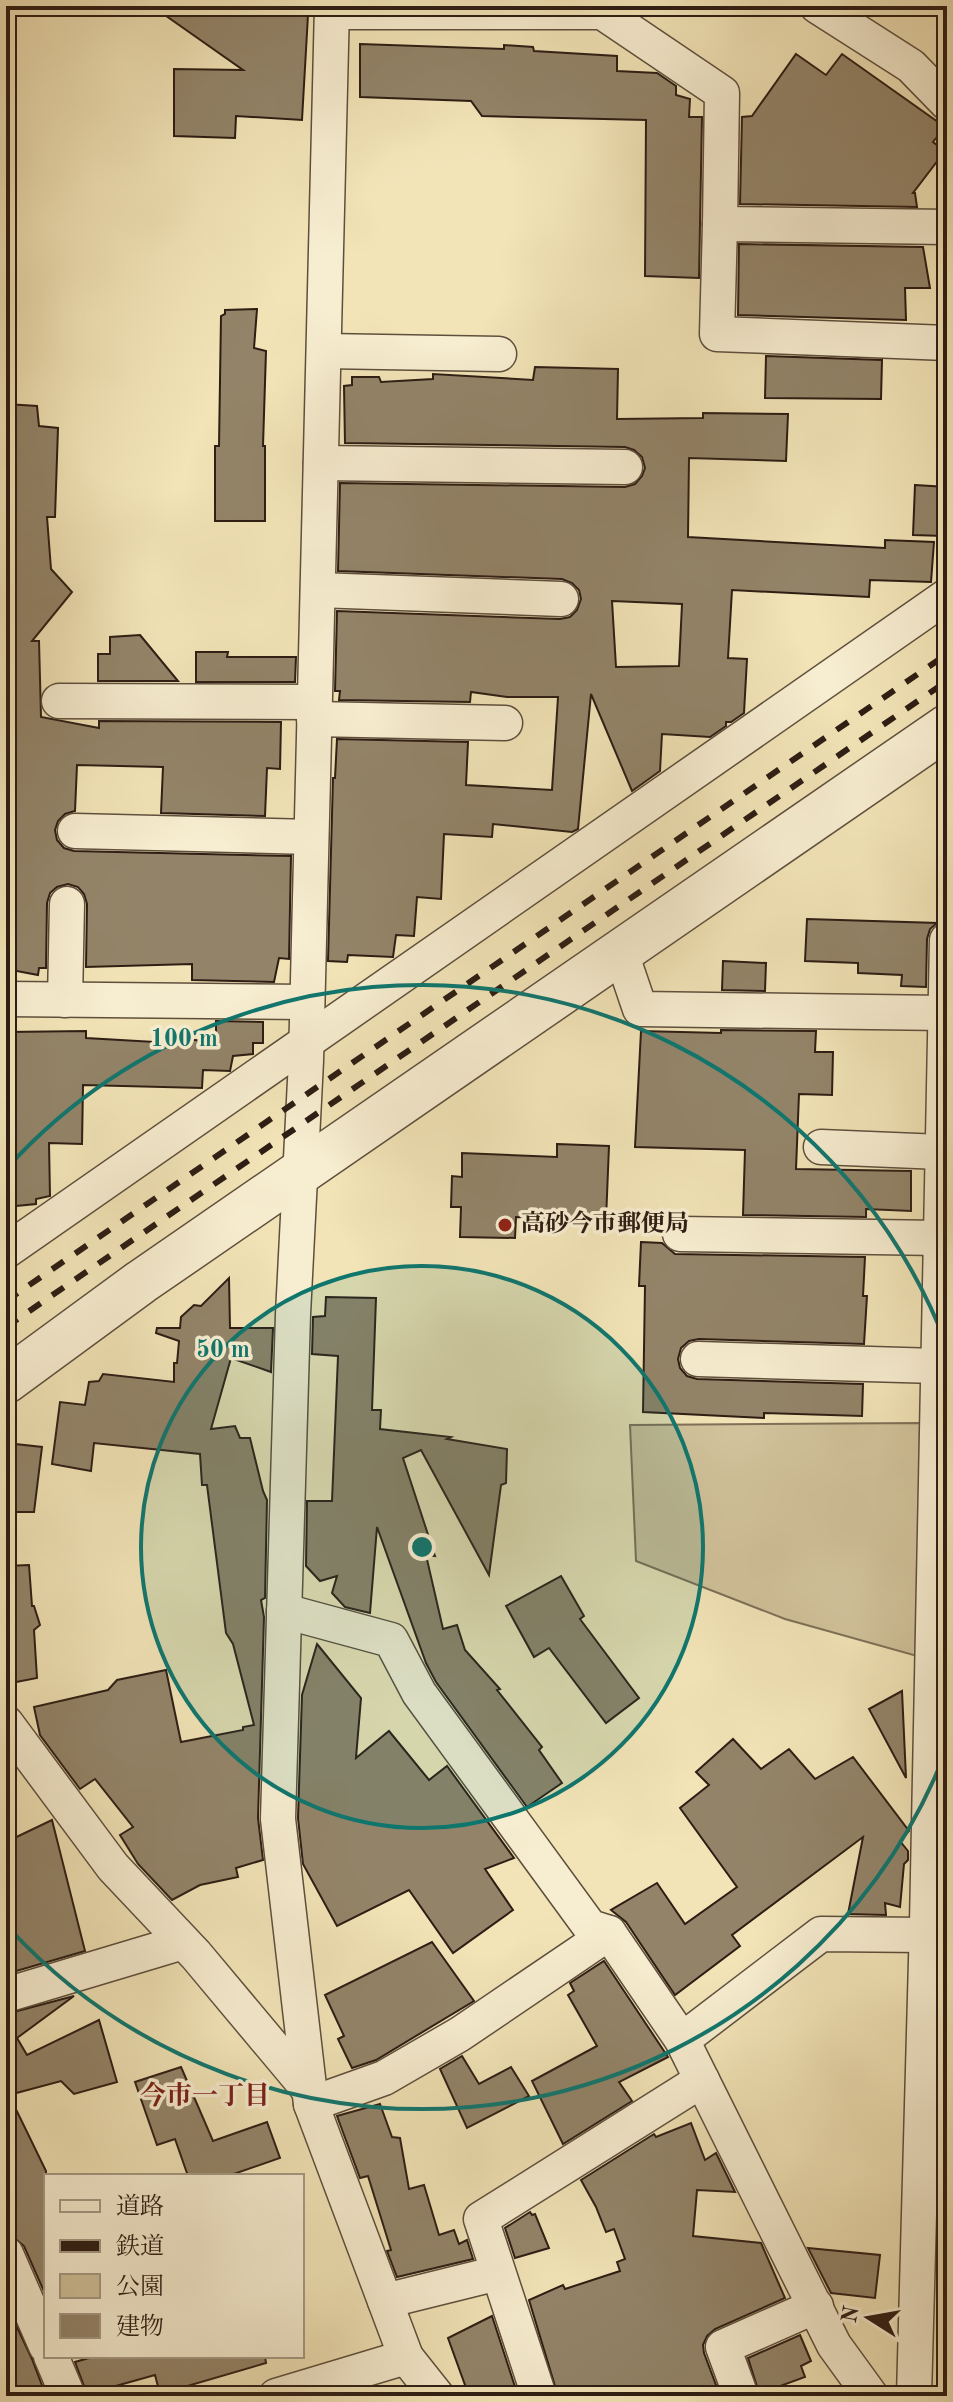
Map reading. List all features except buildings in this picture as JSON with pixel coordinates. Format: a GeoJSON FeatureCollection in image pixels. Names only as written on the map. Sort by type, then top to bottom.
{"type":"FeatureCollection","features":[{"type":"Feature","properties":{"kind":"street"},"geometry":{"type":"LineString","coordinates":[[817,6],[911,66],[947,103]]}},
{"type":"Feature","properties":{"kind":"street"},"geometry":{"type":"LineString","coordinates":[[437,2396],[406,2357],[310,2097],[278,1819],[293,1314],[306,1043],[332,9],[602,12],[722,93],[717,334],[947,343]]}},
{"type":"Feature","properties":{"kind":"street"},"geometry":{"type":"LineString","coordinates":[[720,224],[947,227]]}},
{"type":"Feature","properties":{"kind":"street"},"geometry":{"type":"LineString","coordinates":[[324,351],[499,354]]}},
{"type":"Feature","properties":{"kind":"street"},"geometry":{"type":"LineString","coordinates":[[321,463],[625,467]]}},
{"type":"Feature","properties":{"kind":"street"},"geometry":{"type":"LineString","coordinates":[[318,590],[561,599]]}},
{"type":"Feature","properties":{"kind":"street"},"geometry":{"type":"LineString","coordinates":[[6,1251],[947,596]]}},
{"type":"Feature","properties":{"kind":"street"},"geometry":{"type":"LineString","coordinates":[[59,701],[314,710],[505,723]]}},
{"type":"Feature","properties":{"kind":"street"},"geometry":{"type":"LineString","coordinates":[[6,1381],[141,1282],[947,727]]}},
{"type":"Feature","properties":{"kind":"street"},"geometry":{"type":"LineString","coordinates":[[75,831],[311,837]]}},
{"type":"Feature","properties":{"kind":"street"},"geometry":{"type":"LineString","coordinates":[[65,1000],[67,904]]}},
{"type":"Feature","properties":{"kind":"street"},"geometry":{"type":"LineString","coordinates":[[914,2396],[938,1817],[942,1425],[937,1366],[947,940]]}},
{"type":"Feature","properties":{"kind":"street"},"geometry":{"type":"LineString","coordinates":[[621,953],[640,1009],[945,1021]]}},
{"type":"Feature","properties":{"kind":"street"},"geometry":{"type":"LineString","coordinates":[[6,999],[307,1002]]}},
{"type":"Feature","properties":{"kind":"street"},"geometry":{"type":"LineString","coordinates":[[821,1147],[941,1152]]}},
{"type":"Feature","properties":{"kind":"street"},"geometry":{"type":"LineString","coordinates":[[680,1234],[942,1231]]}},
{"type":"Feature","properties":{"kind":"street"},"geometry":{"type":"LineString","coordinates":[[698,1359],[937,1366]]}},
{"type":"Feature","properties":{"kind":"street"},"geometry":{"type":"LineString","coordinates":[[284,1611],[391,1640],[419,1693],[590,1927],[609,1933],[682,2040],[834,2345],[871,2396]]}},
{"type":"Feature","properties":{"kind":"street"},"geometry":{"type":"LineString","coordinates":[[6,1723],[113,1867],[183,1942],[310,2097]]}},
{"type":"Feature","properties":{"kind":"street"},"geometry":{"type":"LineString","coordinates":[[682,2040],[821,1934],[934,1928]]}},
{"type":"Feature","properties":{"kind":"street"},"geometry":{"type":"LineString","coordinates":[[310,2097],[384,2078],[460,2034],[609,1933]]}},
{"type":"Feature","properties":{"kind":"street"},"geometry":{"type":"LineString","coordinates":[[6,1995],[183,1942]]}},
{"type":"Feature","properties":{"kind":"street"},"geometry":{"type":"LineString","coordinates":[[539,2396],[481,2219],[702,2080]]}},
{"type":"Feature","properties":{"kind":"street"},"geometry":{"type":"LineString","coordinates":[[6,2254],[44,2341]]}},
{"type":"Feature","properties":{"kind":"street"},"geometry":{"type":"LineString","coordinates":[[385,2301],[498,2273]]}},
{"type":"Feature","properties":{"kind":"street"},"geometry":{"type":"LineString","coordinates":[[741,2396],[723,2347],[816,2306]]}},
{"type":"Feature","properties":{"kind":"street"},"geometry":{"type":"LineString","coordinates":[[276,2396],[406,2357]]}},
{"type":"Feature","properties":{"kind":"street"},"geometry":{"type":"LineString","coordinates":[[52,2358],[68,2396]]}},
{"type":"Feature","properties":{"kind":"green space"},"geometry":{"type":"Polygon","coordinates":[[[920,1423],[917,1656],[785,1619],[636,1561],[630,1425],[920,1423]]]}},
{"type":"Feature","properties":{"kind":"railway"},"geometry":{"type":"LineString","coordinates":[[6,1301],[947,654]]}},
{"type":"Feature","properties":{"kind":"railway"},"geometry":{"type":"LineString","coordinates":[[6,1327],[947,681]]}},
{"type":"Feature","properties":{"kind":"place","name":"高砂今市郵便局"},"geometry":{"type":"Point","coordinates":[505,1225]}},
{"type":"Feature","properties":{"kind":"district","name":"今市一丁目"},"geometry":{"type":"Point","coordinates":[205,2097]}}]}
